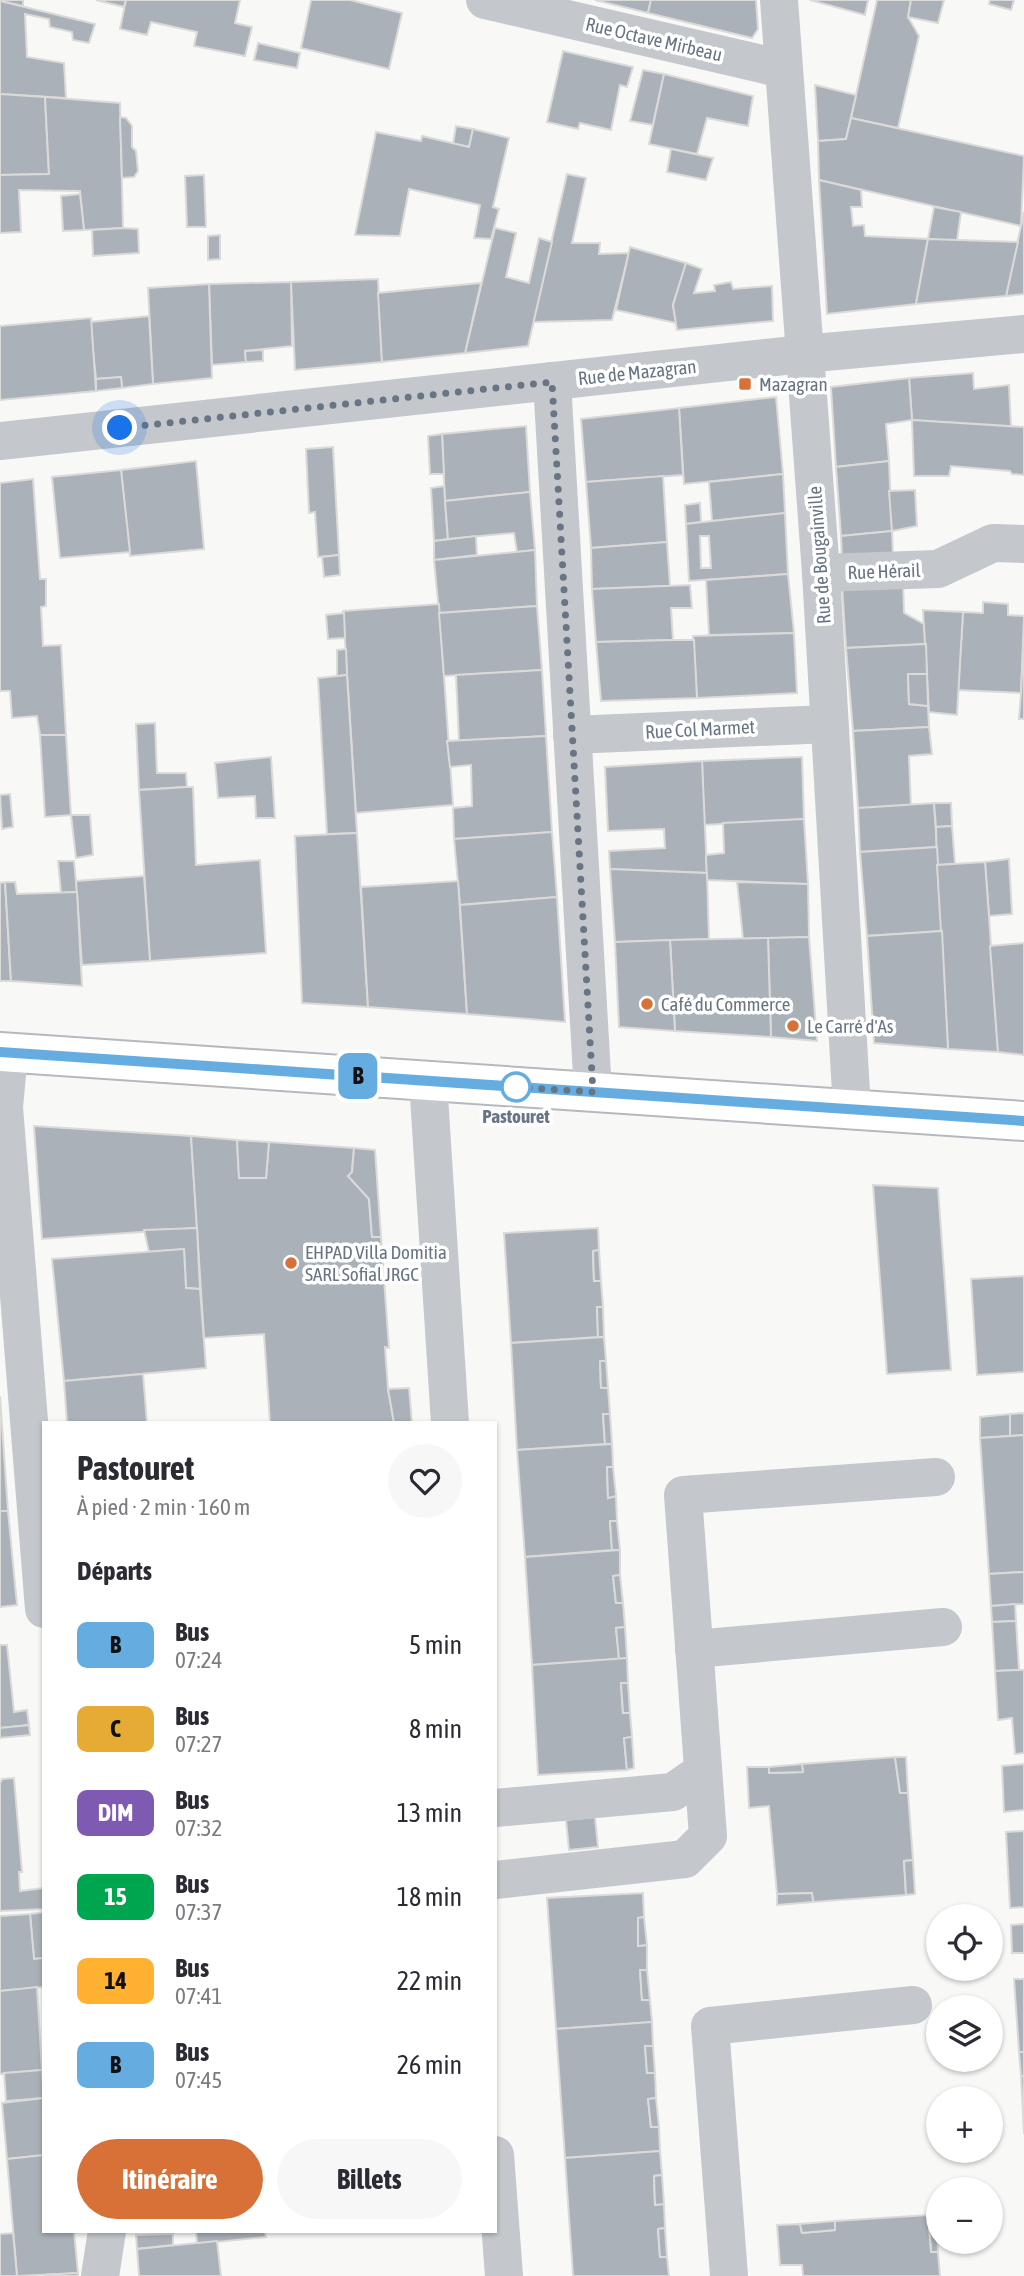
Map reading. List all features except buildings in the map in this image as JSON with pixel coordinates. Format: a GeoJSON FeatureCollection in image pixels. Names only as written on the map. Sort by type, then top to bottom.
{"type":"FeatureCollection","features":[{"type":"Feature","properties":{"kind":"main road"},"geometry":{"type":"LineString","coordinates":[[4,1052],[1024,1121]]}},
{"type":"Feature","properties":{"kind":"street","name":"Rue Octave Mirbeau"},"geometry":{"type":"LineString","coordinates":[[485,0],[783,69]]}},
{"type":"Feature","properties":{"kind":"street","name":"Rue de Bougainville"},"geometry":{"type":"LineString","coordinates":[[779,0],[821,573],[852,1110]]}},
{"type":"Feature","properties":{"kind":"street","name":"Rue de Mazagran"},"geometry":{"type":"LineString","coordinates":[[0,441],[1024,334]]}},
{"type":"Feature","properties":{"kind":"street"},"geometry":{"type":"LineString","coordinates":[[552,382],[593,1092]]}},
{"type":"Feature","properties":{"kind":"street","name":"Rue Hérail"},"geometry":{"type":"LineString","coordinates":[[821,573],[938,569],[993,543],[1024,544]]}},
{"type":"Feature","properties":{"kind":"street","name":"Rue Col Marmet"},"geometry":{"type":"LineString","coordinates":[[572,735],[829,724]]}},
{"type":"Feature","properties":{"kind":"street"},"geometry":{"type":"LineString","coordinates":[[4,1052],[4,1107],[42,1584]]}},
{"type":"Feature","properties":{"kind":"street"},"geometry":{"type":"LineString","coordinates":[[428,1081],[450,1421]]}},
{"type":"Feature","properties":{"kind":"street"},"geometry":{"type":"LineString","coordinates":[[497,1880],[685,1859],[708,1836],[683,1496],[936,1477]]}},
{"type":"Feature","properties":{"kind":"street"},"geometry":{"type":"LineString","coordinates":[[694,1649],[943,1627]]}},
{"type":"Feature","properties":{"kind":"street"},"geometry":{"type":"LineString","coordinates":[[497,1808],[673,1792],[703,1771]]}},
{"type":"Feature","properties":{"kind":"street"},"geometry":{"type":"LineString","coordinates":[[729,2276],[710,2026],[913,2006]]}},
{"type":"Feature","properties":{"kind":"street"},"geometry":{"type":"LineString","coordinates":[[497,2182],[504,2276]]}},
{"type":"Feature","properties":{"kind":"street"},"geometry":{"type":"LineString","coordinates":[[100,2276],[107,2233]]}},
{"type":"Feature","properties":{"kind":"bus line","name":"B"},"geometry":{"type":"LineString","coordinates":[[0,1052],[1024,1121]]}},
{"type":"Feature","properties":{"kind":"place","name":"Mazagran"},"geometry":{"type":"Point","coordinates":[745,384]}},
{"type":"Feature","properties":{"kind":"place","name":"Café du Commerce"},"geometry":{"type":"Point","coordinates":[647,1004]}},
{"type":"Feature","properties":{"kind":"place","name":"Le Carré d'As"},"geometry":{"type":"Point","coordinates":[793,1026]}},
{"type":"Feature","properties":{"kind":"place","name":"Pastouret"},"geometry":{"type":"Point","coordinates":[516,1087]}},
{"type":"Feature","properties":{"kind":"place","name":"EHPAD Villa Domitia SARL Sofial JRGC"},"geometry":{"type":"Point","coordinates":[291,1263]}},
{"type":"Feature","properties":{"kind":"route"},"geometry":{"type":"LineString","coordinates":[[120,428],[552,382],[593,1092],[516,1087]]}}]}
